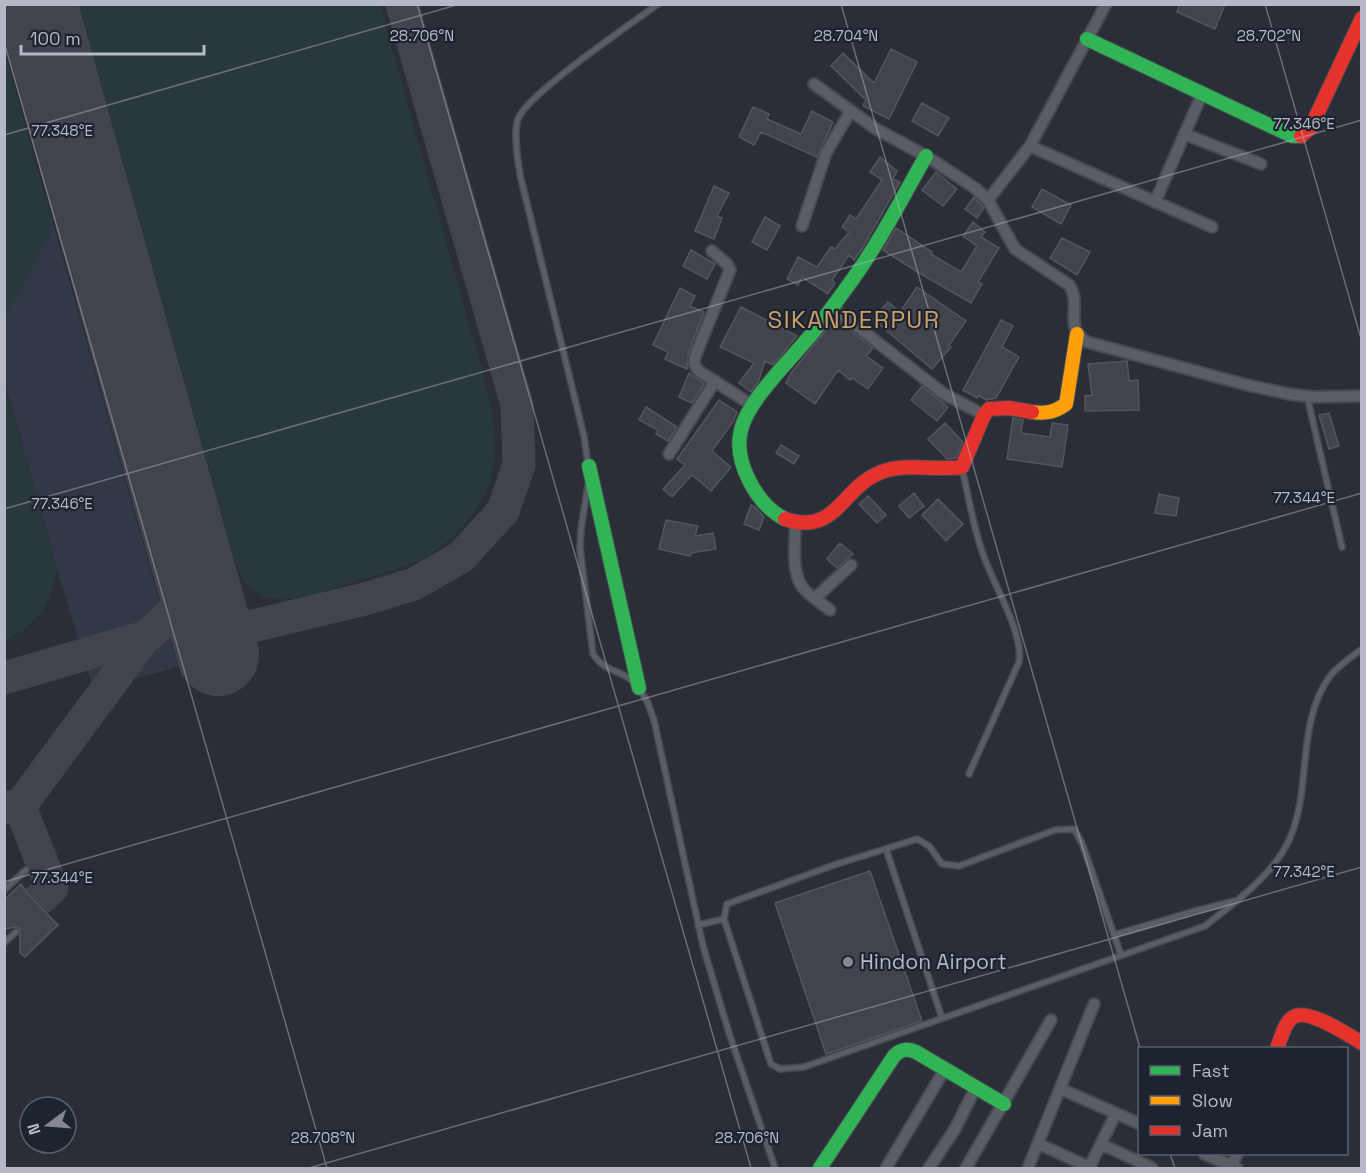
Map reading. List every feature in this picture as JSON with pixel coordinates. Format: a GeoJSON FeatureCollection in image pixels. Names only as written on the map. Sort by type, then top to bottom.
{"type":"FeatureCollection","features":[{"type":"Feature","properties":{"kind":"street"},"geometry":{"type":"LineString","coordinates":[[988,200],[1030,146],[1106,4]]}},
{"type":"Feature","properties":{"kind":"street"},"geometry":{"type":"LineString","coordinates":[[1087,39],[1292,136],[1300,137],[1308,133],[1362,18]]}},
{"type":"Feature","properties":{"kind":"street"},"geometry":{"type":"LineString","coordinates":[[814,84],[850,112],[926,156],[975,188],[988,200],[1015,249],[1061,279],[1073,291],[1073,324],[1081,339],[1094,345],[1247,385],[1307,396],[1362,396]]}},
{"type":"Feature","properties":{"kind":"street"},"geometry":{"type":"LineString","coordinates":[[1155,201],[1202,94]]}},
{"type":"Feature","properties":{"kind":"street"},"geometry":{"type":"LineString","coordinates":[[802,226],[826,153],[850,112]]}},
{"type":"Feature","properties":{"kind":"street"},"geometry":{"type":"LineString","coordinates":[[1184,134],[1261,164]]}},
{"type":"Feature","properties":{"kind":"street"},"geometry":{"type":"LineString","coordinates":[[1030,146],[1212,227]]}},
{"type":"Feature","properties":{"kind":"street"},"geometry":{"type":"LineString","coordinates":[[926,156],[882,237],[832,307],[752,405],[739,434],[739,454],[742,463],[755,491],[773,514],[795,523],[824,519],[873,476],[885,470],[962,467],[966,463],[984,415],[989,409],[996,407],[1044,413],[1061,409],[1069,396],[1077,334]]}},
{"type":"Feature","properties":{"kind":"street"},"geometry":{"type":"LineString","coordinates":[[712,251],[727,264],[730,270],[694,361],[695,366],[700,372],[752,405]]}},
{"type":"Feature","properties":{"kind":"street"},"geometry":{"type":"LineString","coordinates":[[832,307],[944,394],[984,415]]}},
{"type":"Feature","properties":{"kind":"street"},"geometry":{"type":"LineString","coordinates":[[669,454],[715,381]]}},
{"type":"Feature","properties":{"kind":"street"},"geometry":{"type":"LineString","coordinates":[[589,466],[639,688]]}},
{"type":"Feature","properties":{"kind":"street"},"geometry":{"type":"LineString","coordinates":[[795,523],[797,572],[800,584],[830,610]]}},
{"type":"Feature","properties":{"kind":"street"},"geometry":{"type":"LineString","coordinates":[[815,598],[851,565]]}},
{"type":"Feature","properties":{"kind":"street"},"geometry":{"type":"LineString","coordinates":[[1028,1168],[1094,1004]]}},
{"type":"Feature","properties":{"kind":"street"},"geometry":{"type":"LineString","coordinates":[[1277,1047],[1292,1018],[1300,1014],[1310,1015],[1362,1043]]}},
{"type":"Feature","properties":{"kind":"street"},"geometry":{"type":"LineString","coordinates":[[966,1168],[1051,1020]]}},
{"type":"Feature","properties":{"kind":"street"},"geometry":{"type":"LineString","coordinates":[[820,1168],[898,1052],[903,1049],[909,1048],[1004,1104]]}},
{"type":"Feature","properties":{"kind":"street"},"geometry":{"type":"LineString","coordinates":[[886,1168],[945,1069]]}},
{"type":"Feature","properties":{"kind":"street"},"geometry":{"type":"LineString","coordinates":[[929,1168],[955,1129],[976,1087]]}},
{"type":"Feature","properties":{"kind":"street"},"geometry":{"type":"LineString","coordinates":[[1061,1089],[1138,1123]]}},
{"type":"Feature","properties":{"kind":"street"},"geometry":{"type":"LineString","coordinates":[[1039,1144],[1090,1168],[1116,1113]]}},
{"type":"Feature","properties":{"kind":"street"},"geometry":{"type":"LineString","coordinates":[[1101,1143],[1152,1168]]}},
{"type":"Feature","properties":{"kind":"street"},"geometry":{"type":"LineString","coordinates":[[1206,1155],[1234,1168]]}},
{"type":"Feature","properties":{"kind":"lane"},"geometry":{"type":"LineString","coordinates":[[658,4],[537,95],[518,118],[516,147],[521,179],[584,436],[589,466],[580,548],[594,654],[600,664],[629,678],[639,688],[654,720],[698,925],[729,1033],[775,1168]]}},
{"type":"Feature","properties":{"kind":"lane"},"geometry":{"type":"LineString","coordinates":[[1307,396],[1342,547]]}},
{"type":"Feature","properties":{"kind":"lane"},"geometry":{"type":"LineString","coordinates":[[962,467],[981,551],[1017,633],[1021,653],[969,774]]}},
{"type":"Feature","properties":{"kind":"lane"},"geometry":{"type":"LineString","coordinates":[[1121,955],[1082,843],[1074,829],[1055,830],[959,866],[942,864],[929,846],[917,839],[834,865],[727,904],[724,919],[771,1064],[780,1069],[804,1067],[1205,926],[1270,869],[1290,840],[1301,803],[1306,747],[1311,723],[1321,693],[1331,675],[1362,649]]}},
{"type":"Feature","properties":{"kind":"lane"},"geometry":{"type":"LineString","coordinates":[[886,849],[942,1018]]}},
{"type":"Feature","properties":{"kind":"lane"},"geometry":{"type":"LineString","coordinates":[[4,890],[26,870]]}},
{"type":"Feature","properties":{"kind":"lane"},"geometry":{"type":"LineString","coordinates":[[1114,935],[1236,901]]}},
{"type":"Feature","properties":{"kind":"lane"},"geometry":{"type":"LineString","coordinates":[[698,925],[724,919]]}},
{"type":"Feature","properties":{"kind":"lane"},"geometry":{"type":"LineString","coordinates":[[4,943],[16,932]]}},
{"type":"Feature","properties":{"kind":"shaded area"},"geometry":{"type":"Polygon","coordinates":[[[79,5],[380,5],[489,396],[493,421],[494,458],[484,495],[474,513],[461,529],[429,555],[396,570],[299,598],[266,597],[250,588],[244,580],[235,562],[79,5]]]}},
{"type":"Feature","properties":{"kind":"shaded area"},"geometry":{"type":"Polygon","coordinates":[[[4,50],[49,209],[50,234],[5,317],[4,50]]]}},
{"type":"Feature","properties":{"kind":"shaded area"},"geometry":{"type":"Polygon","coordinates":[[[49,209],[178,667],[94,690],[57,570],[5,383],[4,317],[50,234],[49,209]]]}},
{"type":"Feature","properties":{"kind":"shaded area"},"geometry":{"type":"Polygon","coordinates":[[[4,383],[57,570],[41,612],[26,628],[5,640],[4,383]]]}},
{"type":"Feature","properties":{"kind":"building"},"geometry":{"type":"Polygon","coordinates":[[[1180,4],[1225,4],[1215,29],[1177,12],[1180,4]]]}},
{"type":"Feature","properties":{"kind":"building"},"geometry":{"type":"Polygon","coordinates":[[[891,49],[917,62],[889,119],[863,106],[866,100],[831,66],[843,53],[874,83],[891,49]]]}},
{"type":"Feature","properties":{"kind":"building"},"geometry":{"type":"Polygon","coordinates":[[[922,103],[949,118],[938,136],[912,121],[922,103]]]}},
{"type":"Feature","properties":{"kind":"building"},"geometry":{"type":"Polygon","coordinates":[[[753,107],[769,114],[767,119],[801,134],[812,111],[833,122],[817,157],[761,132],[754,145],[739,137],[753,107]]]}},
{"type":"Feature","properties":{"kind":"building"},"geometry":{"type":"Polygon","coordinates":[[[880,157],[897,171],[893,179],[900,182],[854,260],[849,255],[832,280],[835,283],[828,294],[802,277],[798,285],[787,279],[798,257],[817,267],[831,247],[835,249],[849,232],[842,227],[850,215],[856,219],[882,180],[870,172],[880,157]]]}},
{"type":"Feature","properties":{"kind":"building"},"geometry":{"type":"Polygon","coordinates":[[[936,172],[957,189],[943,206],[922,190],[936,172]]]}},
{"type":"Feature","properties":{"kind":"building"},"geometry":{"type":"Polygon","coordinates":[[[714,186],[729,193],[717,216],[722,218],[714,239],[695,231],[714,186]]]}},
{"type":"Feature","properties":{"kind":"building"},"geometry":{"type":"Polygon","coordinates":[[[1042,189],[1071,205],[1061,224],[1032,207],[1042,189]]]}},
{"type":"Feature","properties":{"kind":"building"},"geometry":{"type":"Polygon","coordinates":[[[974,197],[984,208],[977,218],[965,209],[974,197]]]}},
{"type":"Feature","properties":{"kind":"building"},"geometry":{"type":"Polygon","coordinates":[[[765,217],[780,226],[767,250],[752,242],[765,217]]]}},
{"type":"Feature","properties":{"kind":"building"},"geometry":{"type":"Polygon","coordinates":[[[973,222],[985,232],[981,237],[999,248],[978,282],[982,284],[971,303],[883,250],[896,228],[932,252],[931,254],[961,272],[977,246],[963,236],[973,222]]]}},
{"type":"Feature","properties":{"kind":"building"},"geometry":{"type":"Polygon","coordinates":[[[1062,238],[1090,252],[1077,275],[1050,258],[1062,238]]]}},
{"type":"Feature","properties":{"kind":"building"},"geometry":{"type":"Polygon","coordinates":[[[691,250],[715,264],[707,279],[683,266],[691,250]]]}},
{"type":"Feature","properties":{"kind":"building"},"geometry":{"type":"Polygon","coordinates":[[[917,287],[966,321],[949,345],[951,347],[932,369],[873,319],[888,302],[900,312],[917,287]]]}},
{"type":"Feature","properties":{"kind":"building"},"geometry":{"type":"Polygon","coordinates":[[[680,288],[695,296],[690,306],[704,312],[688,354],[687,369],[665,359],[668,352],[653,345],[680,288]]]}},
{"type":"Feature","properties":{"kind":"building"},"geometry":{"type":"Polygon","coordinates":[[[741,307],[797,336],[773,365],[765,361],[758,383],[751,392],[739,383],[754,363],[720,347],[741,307]]]}},
{"type":"Feature","properties":{"kind":"building"},"geometry":{"type":"Polygon","coordinates":[[[835,319],[873,348],[866,356],[883,368],[868,389],[852,378],[850,380],[838,370],[815,404],[786,383],[791,373],[835,319]]]}},
{"type":"Feature","properties":{"kind":"building"},"geometry":{"type":"Polygon","coordinates":[[[1001,320],[1013,326],[1002,347],[1019,357],[996,398],[986,400],[978,395],[977,398],[963,390],[1001,320]]]}},
{"type":"Feature","properties":{"kind":"building"},"geometry":{"type":"Polygon","coordinates":[[[1127,361],[1129,381],[1138,380],[1139,410],[1085,411],[1085,396],[1092,395],[1088,364],[1127,361]]]}},
{"type":"Feature","properties":{"kind":"building"},"geometry":{"type":"Polygon","coordinates":[[[689,373],[704,384],[692,403],[679,397],[689,373]]]}},
{"type":"Feature","properties":{"kind":"building"},"geometry":{"type":"Polygon","coordinates":[[[922,386],[948,407],[937,421],[911,400],[922,386]]]}},
{"type":"Feature","properties":{"kind":"building"},"geometry":{"type":"Polygon","coordinates":[[[719,400],[737,412],[733,422],[712,451],[731,467],[711,491],[692,475],[672,497],[663,489],[685,465],[677,459],[719,400]]]}},
{"type":"Feature","properties":{"kind":"building"},"geometry":{"type":"Polygon","coordinates":[[[646,407],[677,427],[668,441],[656,434],[658,430],[639,420],[646,407]]]}},
{"type":"Feature","properties":{"kind":"building"},"geometry":{"type":"Polygon","coordinates":[[[1329,413],[1339,446],[1329,449],[1319,415],[1329,413]]]}},
{"type":"Feature","properties":{"kind":"building"},"geometry":{"type":"Polygon","coordinates":[[[1013,418],[1023,420],[1021,433],[1050,437],[1052,423],[1068,425],[1062,467],[1007,459],[1013,418]]]}},
{"type":"Feature","properties":{"kind":"building"},"geometry":{"type":"Polygon","coordinates":[[[945,423],[963,442],[956,458],[947,459],[928,439],[945,423]]]}},
{"type":"Feature","properties":{"kind":"building"},"geometry":{"type":"Polygon","coordinates":[[[781,445],[799,456],[794,464],[776,453],[781,445]]]}},
{"type":"Feature","properties":{"kind":"building"},"geometry":{"type":"Polygon","coordinates":[[[914,493],[924,506],[909,518],[899,506],[914,493]]]}},
{"type":"Feature","properties":{"kind":"building"},"geometry":{"type":"Polygon","coordinates":[[[1159,494],[1179,498],[1176,516],[1155,513],[1159,494]]]}},
{"type":"Feature","properties":{"kind":"building"},"geometry":{"type":"Polygon","coordinates":[[[868,496],[886,515],[877,523],[859,504],[868,496]]]}},
{"type":"Feature","properties":{"kind":"building"},"geometry":{"type":"Polygon","coordinates":[[[938,499],[963,524],[946,541],[922,515],[938,499]]]}},
{"type":"Feature","properties":{"kind":"building"},"geometry":{"type":"Polygon","coordinates":[[[751,505],[764,517],[759,530],[744,524],[751,505]]]}},
{"type":"Feature","properties":{"kind":"building"},"geometry":{"type":"Polygon","coordinates":[[[666,520],[698,526],[695,536],[713,533],[716,549],[691,553],[690,556],[659,549],[666,520]]]}},
{"type":"Feature","properties":{"kind":"building"},"geometry":{"type":"Polygon","coordinates":[[[840,543],[853,554],[837,568],[827,559],[840,543]]]}},
{"type":"Feature","properties":{"kind":"building","name":"Hindon Airport"},"geometry":{"type":"Polygon","coordinates":[[[870,871],[922,1021],[826,1054],[775,903],[870,871]]]}},
{"type":"Feature","properties":{"kind":"building"},"geometry":{"type":"Polygon","coordinates":[[[21,884],[58,925],[25,957],[20,953],[20,929],[16,927],[4,929],[4,900],[21,884]]]}},
{"type":"Feature","properties":{"kind":"taxiway"},"geometry":{"type":"LineString","coordinates":[[199,588],[214,612],[220,617],[234,624],[253,626],[365,599],[414,584],[461,557],[503,511],[519,465],[517,405],[402,4]]}},
{"type":"Feature","properties":{"kind":"taxiway"},"geometry":{"type":"LineString","coordinates":[[4,678],[145,637],[169,616],[182,596],[187,573],[186,541]]}},
{"type":"Feature","properties":{"kind":"taxiway"},"geometry":{"type":"LineString","coordinates":[[4,807],[20,806],[145,637]]}},
{"type":"Feature","properties":{"kind":"taxiway"},"geometry":{"type":"LineString","coordinates":[[20,806],[52,888],[36,902]]}},
{"type":"Feature","properties":{"kind":"runway"},"geometry":{"type":"LineString","coordinates":[[36,4],[218,655]]}},
{"type":"Feature","properties":{"kind":"traffic: fast"},"geometry":{"type":"LineString","coordinates":[[1087,39],[1292,136],[1301,136]]}},
{"type":"Feature","properties":{"kind":"traffic: fast"},"geometry":{"type":"LineString","coordinates":[[785,519],[765,504],[744,469],[739,442],[746,417],[763,390],[819,325],[857,273],[884,231],[926,156]]}},
{"type":"Feature","properties":{"kind":"traffic: fast"},"geometry":{"type":"LineString","coordinates":[[589,466],[639,688]]}},
{"type":"Feature","properties":{"kind":"traffic: fast"},"geometry":{"type":"LineString","coordinates":[[820,1168],[894,1056],[902,1051],[916,1052],[1004,1104]]}},
{"type":"Feature","properties":{"kind":"traffic: slow"},"geometry":{"type":"LineString","coordinates":[[1032,412],[1050,412],[1066,404],[1077,334]]}},
{"type":"Feature","properties":{"kind":"traffic: jam"},"geometry":{"type":"LineString","coordinates":[[1301,136],[1311,127],[1362,18]]}},
{"type":"Feature","properties":{"kind":"traffic: jam"},"geometry":{"type":"LineString","coordinates":[[785,519],[802,523],[816,521],[827,516],[866,480],[889,470],[910,467],[962,467],[984,415],[989,409],[1009,408],[1032,412]]}},
{"type":"Feature","properties":{"kind":"traffic: jam"},"geometry":{"type":"LineString","coordinates":[[1277,1047],[1287,1024],[1298,1015],[1327,1023],[1362,1043]]}},
{"type":"Feature","properties":{"kind":"place","name":"Hindon Airport"},"geometry":{"type":"Point","coordinates":[848,962]}},
{"type":"Feature","properties":{"kind":"district","name":"SIKANDERPUR"},"geometry":{"type":"Point","coordinates":[854,320]}}]}
